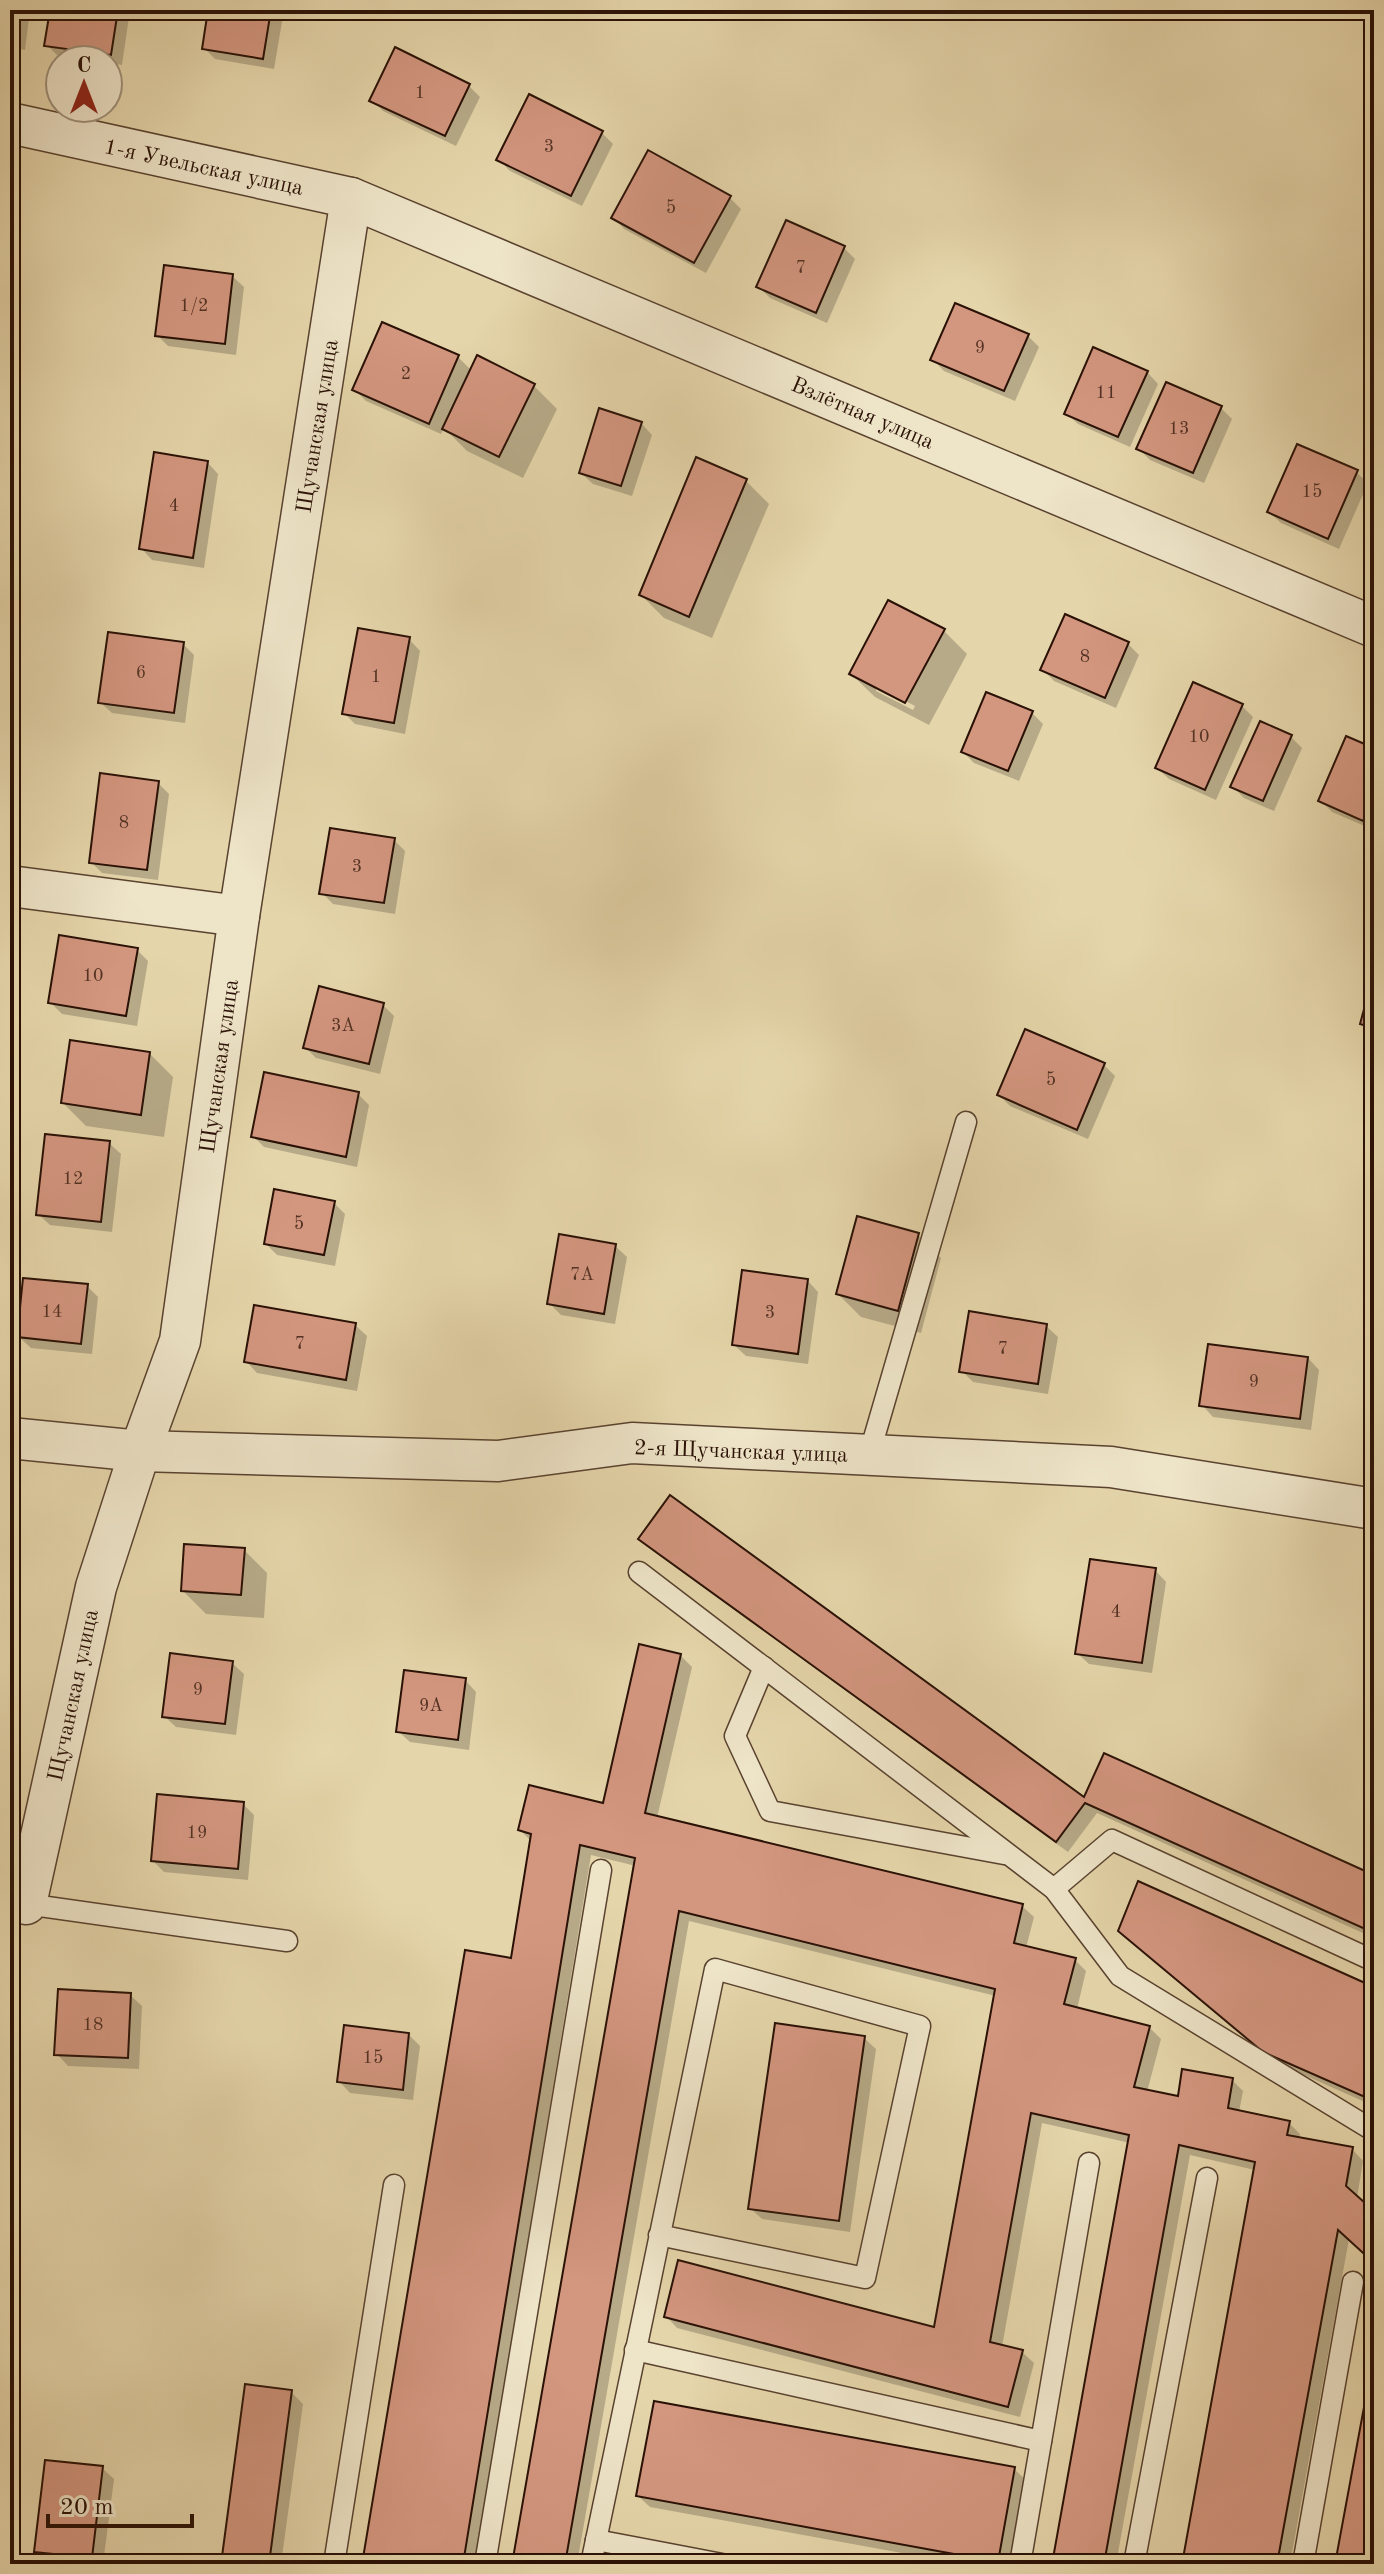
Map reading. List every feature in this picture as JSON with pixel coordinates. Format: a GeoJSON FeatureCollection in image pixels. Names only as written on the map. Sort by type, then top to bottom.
{"type":"FeatureCollection","features":[{"type":"Feature","properties":{"kind":"street","name":"1-я Увельская улица"},"geometry":{"type":"LineString","coordinates":[[10,123],[351,198]]}},
{"type":"Feature","properties":{"kind":"street","name":"Взлётная улица"},"geometry":{"type":"LineString","coordinates":[[351,198],[1374,627]]}},
{"type":"Feature","properties":{"kind":"street","name":"Щучанская улица"},"geometry":{"type":"LineString","coordinates":[[18,1903],[96,1587],[180,1341],[239,916],[351,198]]}},
{"type":"Feature","properties":{"kind":"street"},"geometry":{"type":"LineString","coordinates":[[10,886],[239,916]]}},
{"type":"Feature","properties":{"kind":"street","name":"2-я Щучанская улица"},"geometry":{"type":"LineString","coordinates":[[10,1438],[140,1451],[498,1461],[632,1443],[1111,1467],[1374,1509]]}},
{"type":"Feature","properties":{"kind":"lane"},"geometry":{"type":"LineString","coordinates":[[869,1455],[966,1122]]}},
{"type":"Feature","properties":{"kind":"lane"},"geometry":{"type":"LineString","coordinates":[[639,1572],[1054,1889],[1120,1976],[1374,2131]]}},
{"type":"Feature","properties":{"kind":"lane"},"geometry":{"type":"LineString","coordinates":[[764,1667],[735,1736],[770,1811],[1010,1855]]}},
{"type":"Feature","properties":{"kind":"lane"},"geometry":{"type":"LineString","coordinates":[[1054,1889],[1112,1840],[1374,1961]]}},
{"type":"Feature","properties":{"kind":"lane"},"geometry":{"type":"LineString","coordinates":[[485,2564],[601,1870]]}},
{"type":"Feature","properties":{"kind":"lane"},"geometry":{"type":"LineString","coordinates":[[18,1903],[287,1941]]}},
{"type":"Feature","properties":{"kind":"lane"},"geometry":{"type":"LineString","coordinates":[[591,2564],[635,2350],[659,2235],[715,1969],[920,2026],[865,2278],[659,2235]]}},
{"type":"Feature","properties":{"kind":"lane"},"geometry":{"type":"LineString","coordinates":[[1020,2564],[1089,2163]]}},
{"type":"Feature","properties":{"kind":"lane"},"geometry":{"type":"LineString","coordinates":[[1134,2564],[1207,2178]]}},
{"type":"Feature","properties":{"kind":"lane"},"geometry":{"type":"LineString","coordinates":[[334,2564],[394,2185]]}},
{"type":"Feature","properties":{"kind":"lane"},"geometry":{"type":"LineString","coordinates":[[1303,2564],[1353,2282]]}},
{"type":"Feature","properties":{"kind":"lane"},"geometry":{"type":"LineString","coordinates":[[635,2350],[1041,2441]]}},
{"type":"Feature","properties":{"kind":"lane"},"geometry":{"type":"LineString","coordinates":[[596,2540],[722,2564]]}},
{"type":"Feature","properties":{"kind":"building"},"geometry":{"type":"Polygon","coordinates":[[[10,10],[18,10],[14,39],[10,39],[10,10]]]}},
{"type":"Feature","properties":{"kind":"building"},"geometry":{"type":"Polygon","coordinates":[[[50,10],[118,10],[113,44],[44,44],[50,10]]]}},
{"type":"Feature","properties":{"kind":"building"},"geometry":{"type":"Polygon","coordinates":[[[208,10],[271,10],[263,59],[202,49],[208,10]]]}},
{"type":"Feature","properties":{"kind":"building"},"geometry":{"type":"Polygon","coordinates":[[[395,47],[470,84],[445,136],[369,101],[395,47]]]}},
{"type":"Feature","properties":{"kind":"building"},"geometry":{"type":"Polygon","coordinates":[[[529,94],[603,131],[571,196],[496,160],[529,94]]]}},
{"type":"Feature","properties":{"kind":"building"},"geometry":{"type":"Polygon","coordinates":[[[648,150],[731,196],[694,263],[611,218],[648,150]]]}},
{"type":"Feature","properties":{"kind":"building"},"geometry":{"type":"Polygon","coordinates":[[[786,220],[845,246],[816,313],[756,287],[786,220]]]}},
{"type":"Feature","properties":{"kind":"building"},"geometry":{"type":"Polygon","coordinates":[[[164,265],[233,274],[225,344],[155,336],[164,265]]]}},
{"type":"Feature","properties":{"kind":"building"},"geometry":{"type":"Polygon","coordinates":[[[955,303],[1029,334],[1004,391],[930,360],[955,303]]]}},
{"type":"Feature","properties":{"kind":"building"},"geometry":{"type":"Polygon","coordinates":[[[382,322],[459,355],[429,424],[352,390],[382,322]]]}},
{"type":"Feature","properties":{"kind":"building"},"geometry":{"type":"Polygon","coordinates":[[[1093,347],[1148,371],[1118,437],[1064,414],[1093,347]]]}},
{"type":"Feature","properties":{"kind":"building"},"geometry":{"type":"Polygon","coordinates":[[[477,355],[535,384],[499,457],[442,429],[477,355]]]}},
{"type":"Feature","properties":{"kind":"building"},"geometry":{"type":"Polygon","coordinates":[[[1166,382],[1222,406],[1193,473],[1136,449],[1166,382]]]}},
{"type":"Feature","properties":{"kind":"building"},"geometry":{"type":"Polygon","coordinates":[[[599,408],[642,422],[621,486],[579,473],[599,408]]]}},
{"type":"Feature","properties":{"kind":"building"},"geometry":{"type":"Polygon","coordinates":[[[1297,444],[1358,470],[1328,539],[1267,512],[1297,444]]]}},
{"type":"Feature","properties":{"kind":"building"},"geometry":{"type":"Polygon","coordinates":[[[154,452],[208,461],[193,558],[139,549],[154,452]]]}},
{"type":"Feature","properties":{"kind":"building"},"geometry":{"type":"Polygon","coordinates":[[[696,457],[747,479],[689,617],[639,595],[696,457]]]}},
{"type":"Feature","properties":{"kind":"building"},"geometry":{"type":"Polygon","coordinates":[[[888,600],[945,629],[905,703],[849,674],[888,600]]]}},
{"type":"Feature","properties":{"kind":"building"},"geometry":{"type":"Polygon","coordinates":[[[1065,614],[1129,642],[1105,698],[1040,670],[1065,614]]]}},
{"type":"Feature","properties":{"kind":"building"},"geometry":{"type":"Polygon","coordinates":[[[358,628],[410,637],[394,723],[342,714],[358,628]]]}},
{"type":"Feature","properties":{"kind":"building"},"geometry":{"type":"Polygon","coordinates":[[[108,632],[184,642],[174,713],[98,703],[108,632]]]}},
{"type":"Feature","properties":{"kind":"building"},"geometry":{"type":"Polygon","coordinates":[[[1193,682],[1243,704],[1205,790],[1155,768],[1193,682]]]}},
{"type":"Feature","properties":{"kind":"building"},"geometry":{"type":"Polygon","coordinates":[[[986,692],[1033,711],[1008,771],[961,752],[986,692]]]}},
{"type":"Feature","properties":{"kind":"building"},"geometry":{"type":"Polygon","coordinates":[[[1260,721],[1292,735],[1263,801],[1230,787],[1260,721]]]}},
{"type":"Feature","properties":{"kind":"building"},"geometry":{"type":"Polygon","coordinates":[[[1346,736],[1374,748],[1374,795],[1363,821],[1318,801],[1346,736]]]}},
{"type":"Feature","properties":{"kind":"building"},"geometry":{"type":"Polygon","coordinates":[[[100,773],[159,781],[147,870],[89,863],[100,773]]]}},
{"type":"Feature","properties":{"kind":"building"},"geometry":{"type":"Polygon","coordinates":[[[330,828],[395,838],[384,903],[319,894],[330,828]]]}},
{"type":"Feature","properties":{"kind":"building"},"geometry":{"type":"Polygon","coordinates":[[[59,935],[138,948],[126,1016],[48,1003],[59,935]]]}},
{"type":"Feature","properties":{"kind":"building"},"geometry":{"type":"Polygon","coordinates":[[[1374,972],[1374,1028],[1360,1024],[1374,972]]]}},
{"type":"Feature","properties":{"kind":"building"},"geometry":{"type":"Polygon","coordinates":[[[319,986],[384,1003],[369,1064],[303,1048],[319,986]]]}},
{"type":"Feature","properties":{"kind":"building"},"geometry":{"type":"Polygon","coordinates":[[[1025,1029],[1105,1063],[1077,1130],[997,1095],[1025,1029]]]}},
{"type":"Feature","properties":{"kind":"building"},"geometry":{"type":"Polygon","coordinates":[[[70,1040],[150,1052],[141,1115],[61,1103],[70,1040]]]}},
{"type":"Feature","properties":{"kind":"building"},"geometry":{"type":"Polygon","coordinates":[[[264,1072],[359,1092],[346,1157],[251,1137],[264,1072]]]}},
{"type":"Feature","properties":{"kind":"building"},"geometry":{"type":"Polygon","coordinates":[[[45,1134],[110,1141],[101,1222],[36,1215],[45,1134]]]}},
{"type":"Feature","properties":{"kind":"building"},"geometry":{"type":"Polygon","coordinates":[[[274,1189],[335,1201],[324,1255],[264,1244],[274,1189]]]}},
{"type":"Feature","properties":{"kind":"building"},"geometry":{"type":"Polygon","coordinates":[[[857,1216],[919,1233],[898,1311],[836,1294],[857,1216]]]}},
{"type":"Feature","properties":{"kind":"building"},"geometry":{"type":"Polygon","coordinates":[[[559,1234],[616,1244],[604,1314],[547,1304],[559,1234]]]}},
{"type":"Feature","properties":{"kind":"building"},"geometry":{"type":"Polygon","coordinates":[[[742,1270],[808,1279],[798,1354],[732,1345],[742,1270]]]}},
{"type":"Feature","properties":{"kind":"building"},"geometry":{"type":"Polygon","coordinates":[[[23,1278],[88,1284],[81,1344],[17,1337],[23,1278]]]}},
{"type":"Feature","properties":{"kind":"building"},"geometry":{"type":"Polygon","coordinates":[[[254,1305],[356,1323],[346,1380],[244,1362],[254,1305]]]}},
{"type":"Feature","properties":{"kind":"building"},"geometry":{"type":"Polygon","coordinates":[[[969,1311],[1047,1324],[1038,1384],[959,1372],[969,1311]]]}},
{"type":"Feature","properties":{"kind":"building"},"geometry":{"type":"Polygon","coordinates":[[[1208,1344],[1308,1357],[1300,1419],[1199,1406],[1208,1344]]]}},
{"type":"Feature","properties":{"kind":"building"},"geometry":{"type":"Polygon","coordinates":[[[670,1495],[1084,1797],[1104,1753],[1374,1875],[1374,1933],[1085,1803],[1056,1842],[638,1539],[670,1495]]]}},
{"type":"Feature","properties":{"kind":"building"},"geometry":{"type":"Polygon","coordinates":[[[184,1544],[245,1548],[241,1595],[181,1591],[184,1544]]]}},
{"type":"Feature","properties":{"kind":"building"},"geometry":{"type":"Polygon","coordinates":[[[1090,1559],[1156,1568],[1142,1663],[1075,1654],[1090,1559]]]}},
{"type":"Feature","properties":{"kind":"building"},"geometry":{"type":"Polygon","coordinates":[[[639,1644],[681,1654],[645,1813],[1023,1904],[1014,1943],[1076,1958],[1064,2004],[1150,2026],[1134,2087],[1178,2096],[1182,2069],[1233,2078],[1228,2108],[1290,2121],[1287,2135],[1353,2147],[1346,2186],[1374,2211],[1374,2263],[1338,2230],[1277,2564],[1182,2564],[1255,2162],[1179,2145],[1104,2564],[1052,2564],[1129,2135],[1031,2113],[990,2342],[1023,2350],[1008,2407],[664,2317],[678,2260],[934,2327],[995,1989],[679,1911],[565,2564],[512,2564],[635,1858],[580,1845],[463,2564],[362,2564],[465,1950],[511,1958],[531,1834],[518,1830],[529,1785],[603,1803],[639,1644]]]}},
{"type":"Feature","properties":{"kind":"building"},"geometry":{"type":"Polygon","coordinates":[[[170,1653],[233,1661],[225,1724],[162,1717],[170,1653]]]}},
{"type":"Feature","properties":{"kind":"building"},"geometry":{"type":"Polygon","coordinates":[[[404,1670],[466,1678],[458,1740],[396,1732],[404,1670]]]}},
{"type":"Feature","properties":{"kind":"building"},"geometry":{"type":"Polygon","coordinates":[[[157,1794],[244,1802],[238,1869],[151,1861],[157,1794]]]}},
{"type":"Feature","properties":{"kind":"building"},"geometry":{"type":"Polygon","coordinates":[[[1138,1881],[1374,1987],[1374,2101],[1263,2052],[1118,1931],[1138,1881]]]}},
{"type":"Feature","properties":{"kind":"building"},"geometry":{"type":"Polygon","coordinates":[[[58,1989],[131,1993],[128,2058],[54,2055],[58,1989]]]}},
{"type":"Feature","properties":{"kind":"building"},"geometry":{"type":"Polygon","coordinates":[[[775,2023],[865,2036],[839,2221],[748,2209],[775,2023]]]}},
{"type":"Feature","properties":{"kind":"building"},"geometry":{"type":"Polygon","coordinates":[[[344,2025],[409,2033],[403,2090],[337,2082],[344,2025]]]}},
{"type":"Feature","properties":{"kind":"building"},"geometry":{"type":"Polygon","coordinates":[[[1374,2353],[1374,2564],[1335,2564],[1374,2353]]]}},
{"type":"Feature","properties":{"kind":"building"},"geometry":{"type":"Polygon","coordinates":[[[245,2384],[292,2390],[269,2564],[221,2564],[245,2384]]]}},
{"type":"Feature","properties":{"kind":"building"},"geometry":{"type":"Polygon","coordinates":[[[654,2401],[1015,2467],[998,2562],[636,2496],[654,2401]]]}},
{"type":"Feature","properties":{"kind":"building"},"geometry":{"type":"Polygon","coordinates":[[[45,2460],[103,2466],[92,2558],[34,2552],[45,2460]]]}}]}
